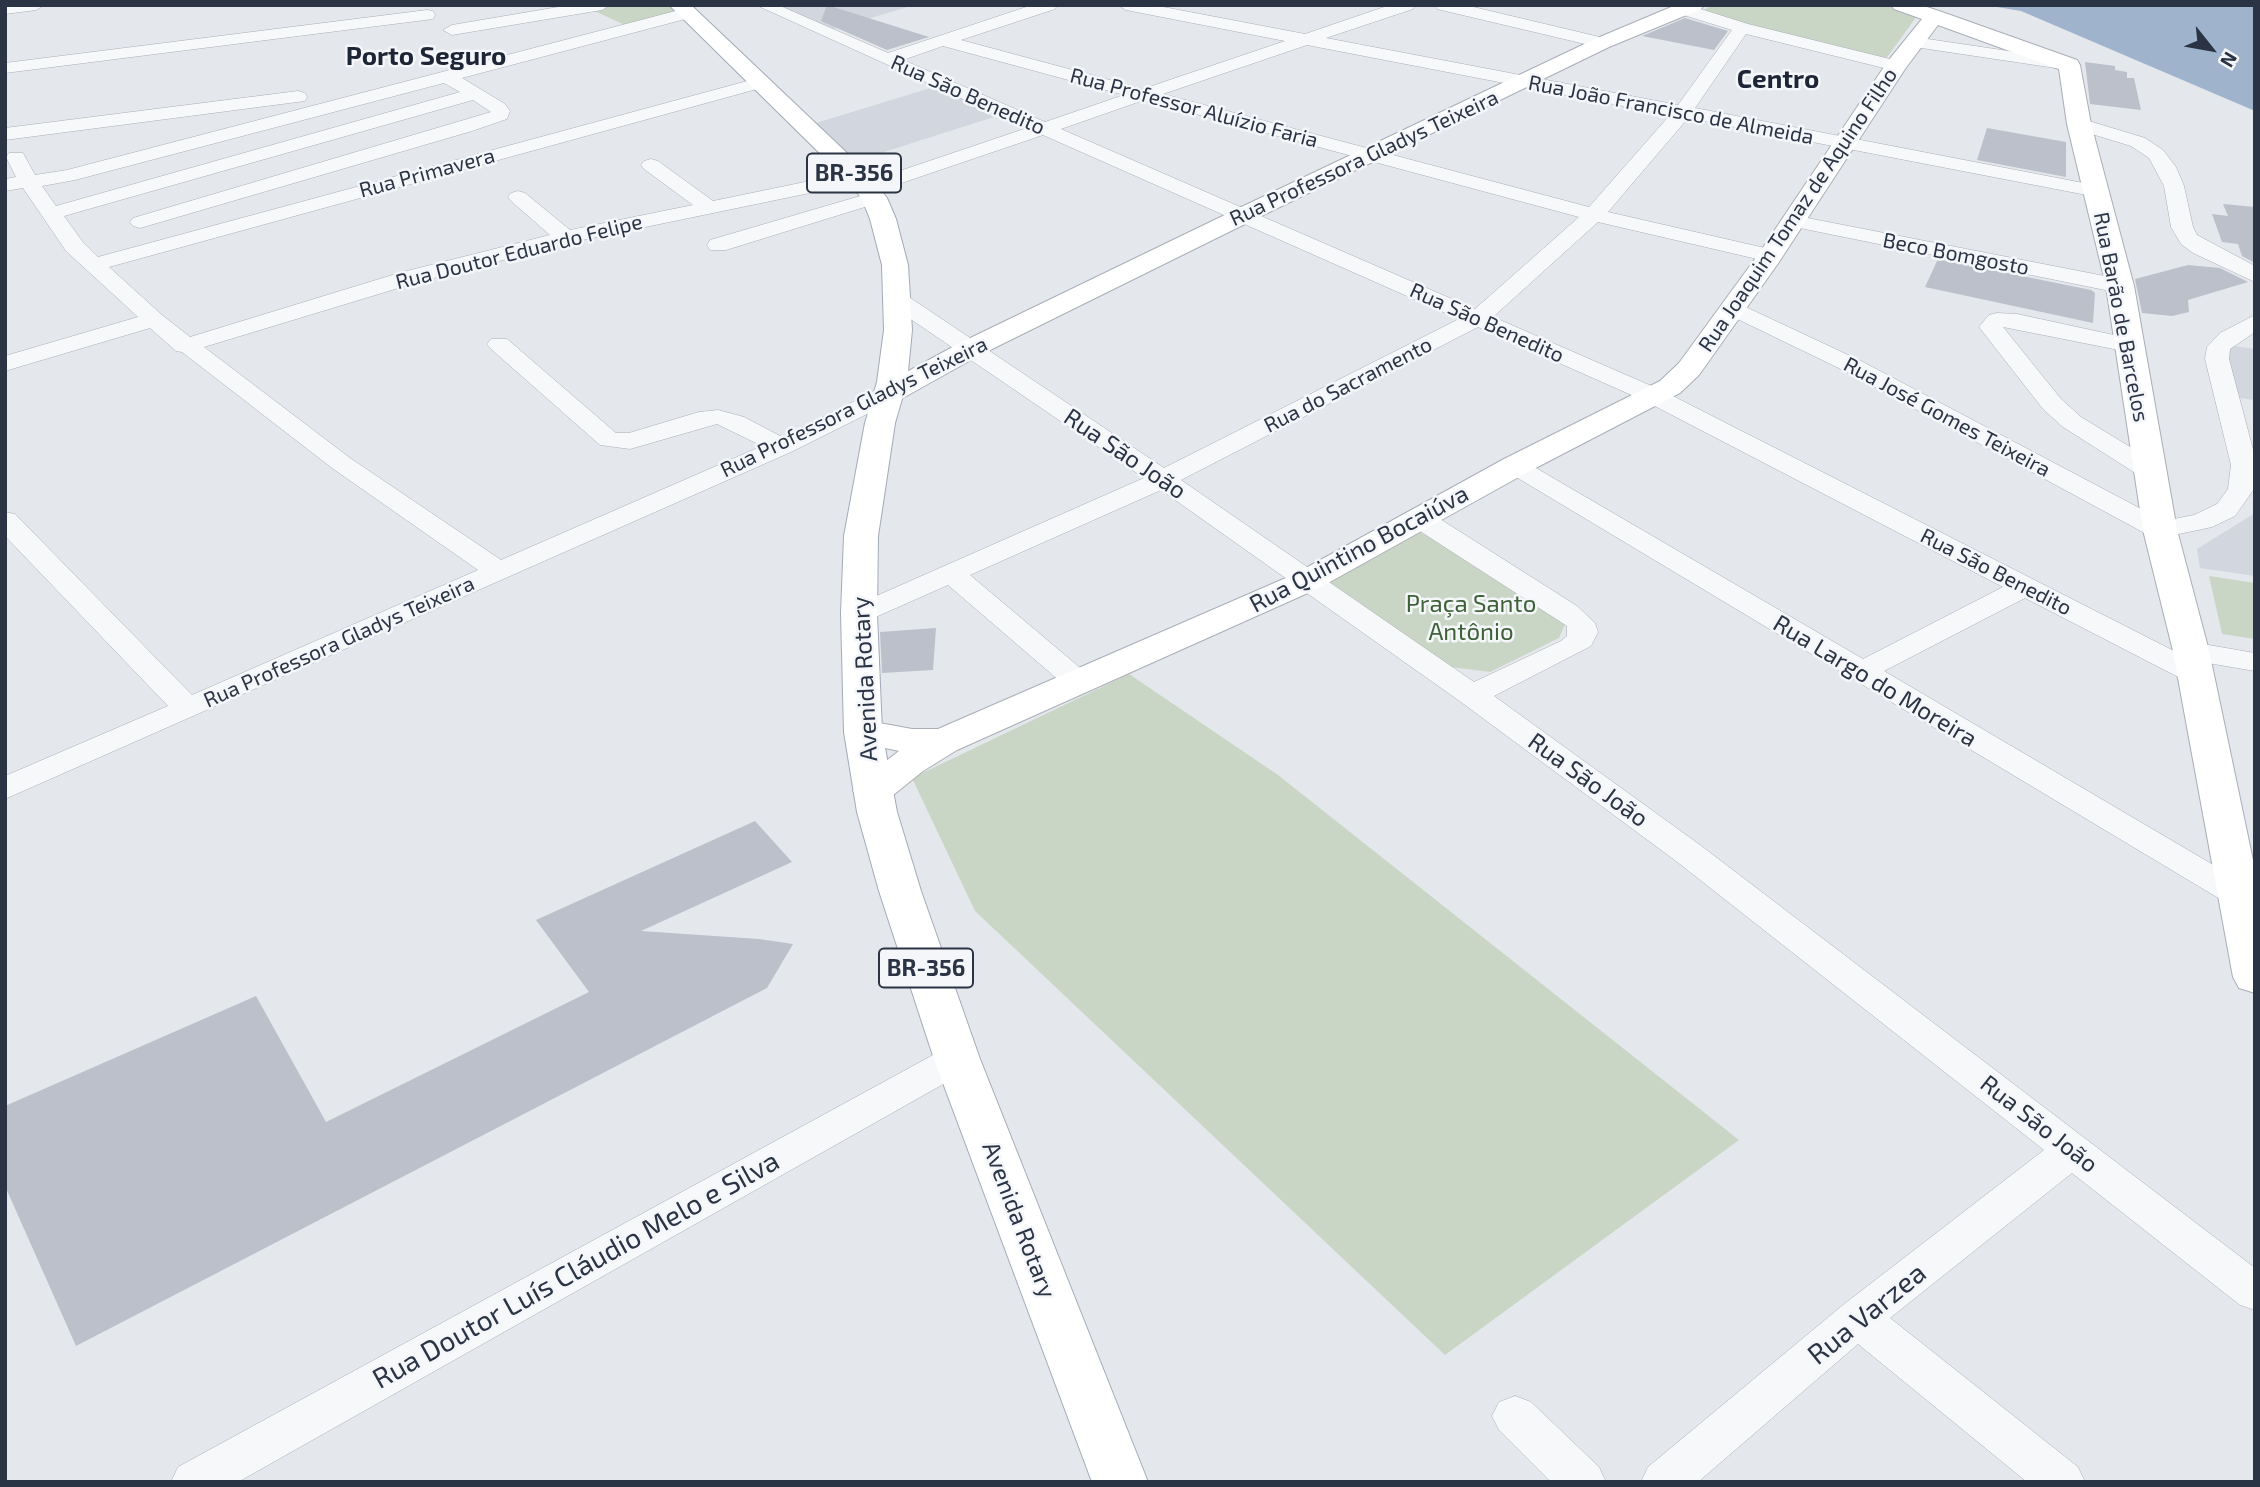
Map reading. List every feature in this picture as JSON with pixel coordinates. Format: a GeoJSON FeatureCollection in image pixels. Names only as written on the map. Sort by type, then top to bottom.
{"type":"FeatureCollection","features":[{"type":"Feature","properties":{"kind":"main road"},"geometry":{"type":"LineString","coordinates":[[1901,5],[2069,65]]}},
{"type":"Feature","properties":{"kind":"main road","name":"Rua Professora Gladys Teixeira"},"geometry":{"type":"LineString","coordinates":[[890,393],[970,349],[1241,216],[1682,6]]}},
{"type":"Feature","properties":{"kind":"main road","name":"Avenida Rotary"},"geometry":{"type":"LineString","coordinates":[[683,9],[762,82],[867,188],[883,219],[895,265],[898,330],[890,393],[880,422],[861,536],[859,614],[863,732],[873,791],[900,891],[957,1059],[1120,1482]]}},
{"type":"Feature","properties":{"kind":"main road","name":"Rua Joaquim Tomaz de Aquino Filho"},"geometry":{"type":"LineString","coordinates":[[1654,396],[1670,387],[1689,369],[1770,256],[1896,66],[1935,16]]}},
{"type":"Feature","properties":{"kind":"main road","name":"Rua Barão de Barcelos"},"geometry":{"type":"LineString","coordinates":[[2069,65],[2079,124],[2120,286],[2160,530],[2242,880],[2255,977]]}},
{"type":"Feature","properties":{"kind":"main road","name":"Rua Quintino Bocaiúva"},"geometry":{"type":"LineString","coordinates":[[873,791],[909,762],[943,741],[1307,581],[1515,466],[1654,396]]}},
{"type":"Feature","properties":{"kind":"main road","name":"Rua Quintino Bocaiúva"},"geometry":{"type":"LineString","coordinates":[[863,732],[912,741],[943,741]]}},
{"type":"Feature","properties":{"kind":"street"},"geometry":{"type":"LineString","coordinates":[[5,9],[36,5]]}},
{"type":"Feature","properties":{"kind":"street"},"geometry":{"type":"LineString","coordinates":[[411,5],[499,63]]}},
{"type":"Feature","properties":{"kind":"street"},"geometry":{"type":"LineString","coordinates":[[452,30],[602,5]]}},
{"type":"Feature","properties":{"kind":"street","name":"Rua São Benedito"},"geometry":{"type":"LineString","coordinates":[[764,5],[1654,396],[2024,587],[2193,663],[2255,662]]}},
{"type":"Feature","properties":{"kind":"street"},"geometry":{"type":"LineString","coordinates":[[888,59],[1049,5]]}},
{"type":"Feature","properties":{"kind":"street","name":"Rua João Francisco de Almeida"},"geometry":{"type":"LineString","coordinates":[[1126,5],[2097,191]]}},
{"type":"Feature","properties":{"kind":"street"},"geometry":{"type":"LineString","coordinates":[[718,244],[867,188],[1407,5]]}},
{"type":"Feature","properties":{"kind":"street"},"geometry":{"type":"LineString","coordinates":[[1443,5],[1602,43]]}},
{"type":"Feature","properties":{"kind":"street"},"geometry":{"type":"LineString","coordinates":[[1682,6],[1742,28],[1896,66]]}},
{"type":"Feature","properties":{"kind":"street"},"geometry":{"type":"LineString","coordinates":[[17,183],[68,176],[499,63],[683,9]]}},
{"type":"Feature","properties":{"kind":"street"},"geometry":{"type":"LineString","coordinates":[[5,68],[427,15]]}},
{"type":"Feature","properties":{"kind":"street","name":"Rua do Sacramento"},"geometry":{"type":"LineString","coordinates":[[859,614],[1163,479],[1477,319],[1594,215],[1682,113],[1742,28]]}},
{"type":"Feature","properties":{"kind":"street","name":"Rua Professor Aluízio Faria"},"geometry":{"type":"LineString","coordinates":[[943,41],[1594,215],[1770,256]]}},
{"type":"Feature","properties":{"kind":"street"},"geometry":{"type":"LineString","coordinates":[[1914,42],[2069,65]]}},
{"type":"Feature","properties":{"kind":"street"},"geometry":{"type":"LineString","coordinates":[[12,148],[439,78],[475,94],[501,111],[500,115],[466,127],[140,222]]}},
{"type":"Feature","properties":{"kind":"street","name":"Rua Primavera"},"geometry":{"type":"LineString","coordinates":[[92,264],[762,82]]}},
{"type":"Feature","properties":{"kind":"street"},"geometry":{"type":"LineString","coordinates":[[53,213],[475,94]]}},
{"type":"Feature","properties":{"kind":"street"},"geometry":{"type":"LineString","coordinates":[[5,116],[17,183],[53,213],[74,246],[92,264],[184,346],[341,463],[498,571]]}},
{"type":"Feature","properties":{"kind":"street"},"geometry":{"type":"LineString","coordinates":[[2079,124],[2138,142],[2156,154],[2166,167],[2174,186],[2182,227],[2189,239],[2201,248],[2255,275]]}},
{"type":"Feature","properties":{"kind":"street"},"geometry":{"type":"LineString","coordinates":[[651,165],[709,207]]}},
{"type":"Feature","properties":{"kind":"street","name":"Rua Doutor Eduardo Felipe"},"geometry":{"type":"LineString","coordinates":[[184,346],[407,278],[566,237],[709,207],[867,188]]}},
{"type":"Feature","properties":{"kind":"street"},"geometry":{"type":"LineString","coordinates":[[518,197],[566,237]]}},
{"type":"Feature","properties":{"kind":"street","name":"Beco Bomgosto"},"geometry":{"type":"LineString","coordinates":[[1792,221],[2120,286]]}},
{"type":"Feature","properties":{"kind":"street","name":"Rua São João"},"geometry":{"type":"LineString","coordinates":[[898,300],[1163,479],[1472,695],[1688,853],[2255,1292]]}},
{"type":"Feature","properties":{"kind":"street","name":"Rua José Gomes Teixeira"},"geometry":{"type":"LineString","coordinates":[[1733,308],[1855,367],[2160,530]]}},
{"type":"Feature","properties":{"kind":"street"},"geometry":{"type":"LineString","coordinates":[[5,364],[154,320]]}},
{"type":"Feature","properties":{"kind":"street"},"geometry":{"type":"LineString","coordinates":[[2129,345],[2017,321],[1997,320],[1991,327],[2052,404],[2072,422],[2149,470]]}},
{"type":"Feature","properties":{"kind":"street"},"geometry":{"type":"LineString","coordinates":[[2160,530],[2202,521],[2226,510],[2241,489],[2244,465],[2217,359],[2220,347],[2228,338],[2255,322]]}},
{"type":"Feature","properties":{"kind":"street"},"geometry":{"type":"LineString","coordinates":[[499,344],[609,440],[630,441],[718,416],[782,447]]}},
{"type":"Feature","properties":{"kind":"street","name":"Rua Professora Gladys Teixeira"},"geometry":{"type":"LineString","coordinates":[[5,789],[782,447],[890,393]]}},
{"type":"Feature","properties":{"kind":"street","name":"Rua Largo do Moreira"},"geometry":{"type":"LineString","coordinates":[[1515,466],[1860,673],[2242,880]]}},
{"type":"Feature","properties":{"kind":"street"},"geometry":{"type":"LineString","coordinates":[[1419,518],[1567,612],[1580,623],[1583,632],[1581,640],[1571,648],[1472,695]]}},
{"type":"Feature","properties":{"kind":"street"},"geometry":{"type":"LineString","coordinates":[[5,520],[188,709]]}},
{"type":"Feature","properties":{"kind":"street"},"geometry":{"type":"LineString","coordinates":[[951,573],[1080,683]]}},
{"type":"Feature","properties":{"kind":"street"},"geometry":{"type":"LineString","coordinates":[[1860,673],[2024,587]]}},
{"type":"Feature","properties":{"kind":"street","name":"Rua Doutor Luís Cláudio Melo e Silva"},"geometry":{"type":"LineString","coordinates":[[194,1482],[957,1059]]}},
{"type":"Feature","properties":{"kind":"street","name":"Rua Varzea"},"geometry":{"type":"LineString","coordinates":[[1664,1482],[1858,1318],[2073,1150]]}},
{"type":"Feature","properties":{"kind":"street"},"geometry":{"type":"LineString","coordinates":[[1858,1318],[2062,1482]]}},
{"type":"Feature","properties":{"kind":"street"},"geometry":{"type":"LineString","coordinates":[[1515,1416],[1583,1482]]}},
{"type":"Feature","properties":{"kind":"shaded area"},"geometry":{"type":"Polygon","coordinates":[[[775,5],[914,5],[834,29],[775,5]]]}},
{"type":"Feature","properties":{"kind":"shaded area"},"geometry":{"type":"Polygon","coordinates":[[[937,86],[1000,115],[856,161],[816,123],[937,86]]]}},
{"type":"Feature","properties":{"kind":"shaded area"},"geometry":{"type":"Polygon","coordinates":[[[2234,346],[2255,349],[2255,400],[2238,398],[2226,351],[2234,346]]]}},
{"type":"Feature","properties":{"kind":"shaded area"},"geometry":{"type":"Polygon","coordinates":[[[2255,513],[2255,576],[2200,568],[2197,549],[2255,513]]]}},
{"type":"Feature","properties":{"kind":"green space"},"geometry":{"type":"Polygon","coordinates":[[[603,5],[677,5],[684,11],[627,26],[588,8],[603,5]]]}},
{"type":"Feature","properties":{"kind":"green space"},"geometry":{"type":"Polygon","coordinates":[[[1712,5],[1891,5],[1913,12],[1917,16],[1885,60],[1698,14],[1712,5]]]}},
{"type":"Feature","properties":{"kind":"green space","name":"Praça Santo Antônio"},"geometry":{"type":"Polygon","coordinates":[[[1415,530],[1442,542],[1566,622],[1559,638],[1490,672],[1451,667],[1326,580],[1415,530]]]}},
{"type":"Feature","properties":{"kind":"green space"},"geometry":{"type":"Polygon","coordinates":[[[2209,576],[2255,583],[2255,639],[2222,634],[2209,576]]]}},
{"type":"Feature","properties":{"kind":"green space"},"geometry":{"type":"Polygon","coordinates":[[[1129,674],[1278,775],[1739,1140],[1445,1355],[975,911],[912,778],[1129,674]]]}},
{"type":"Feature","properties":{"kind":"water"},"geometry":{"type":"Polygon","coordinates":[[[1985,5],[2255,5],[2255,111],[2021,11],[1985,5]]]}},
{"type":"Feature","properties":{"kind":"building"},"geometry":{"type":"Polygon","coordinates":[[[827,5],[929,37],[887,50],[821,21],[827,5]]]}},
{"type":"Feature","properties":{"kind":"building"},"geometry":{"type":"Polygon","coordinates":[[[1685,18],[1728,31],[1714,50],[1642,36],[1685,18]]]}},
{"type":"Feature","properties":{"kind":"building"},"geometry":{"type":"Polygon","coordinates":[[[2085,62],[2115,66],[2115,70],[2127,72],[2127,78],[2134,78],[2141,110],[2090,104],[2085,62]]]}},
{"type":"Feature","properties":{"kind":"building"},"geometry":{"type":"Polygon","coordinates":[[[1987,128],[2066,142],[2066,177],[1977,160],[1987,128]]]}},
{"type":"Feature","properties":{"kind":"building"},"geometry":{"type":"Polygon","coordinates":[[[2223,204],[2255,207],[2255,263],[2242,256],[2238,244],[2222,242],[2212,214],[2228,216],[2223,204]]]}},
{"type":"Feature","properties":{"kind":"building"},"geometry":{"type":"Polygon","coordinates":[[[1938,259],[2091,290],[2095,293],[2093,323],[1925,287],[1938,259]]]}},
{"type":"Feature","properties":{"kind":"building"},"geometry":{"type":"Polygon","coordinates":[[[2188,265],[2220,268],[2248,282],[2188,300],[2189,312],[2172,316],[2142,313],[2135,279],[2188,265]]]}},
{"type":"Feature","properties":{"kind":"building"},"geometry":{"type":"Polygon","coordinates":[[[936,628],[933,670],[882,673],[880,632],[936,628]]]}},
{"type":"Feature","properties":{"kind":"building"},"geometry":{"type":"Polygon","coordinates":[[[755,821],[792,862],[641,931],[793,944],[767,988],[76,1346],[5,1186],[5,1106],[256,996],[326,1122],[589,992],[536,920],[755,821]]]}},
{"type":"Feature","properties":{"kind":"district","name":"Porto Seguro"},"geometry":{"type":"Point","coordinates":[426,56]}},
{"type":"Feature","properties":{"kind":"district","name":"Centro"},"geometry":{"type":"Point","coordinates":[1778,79]}}]}
